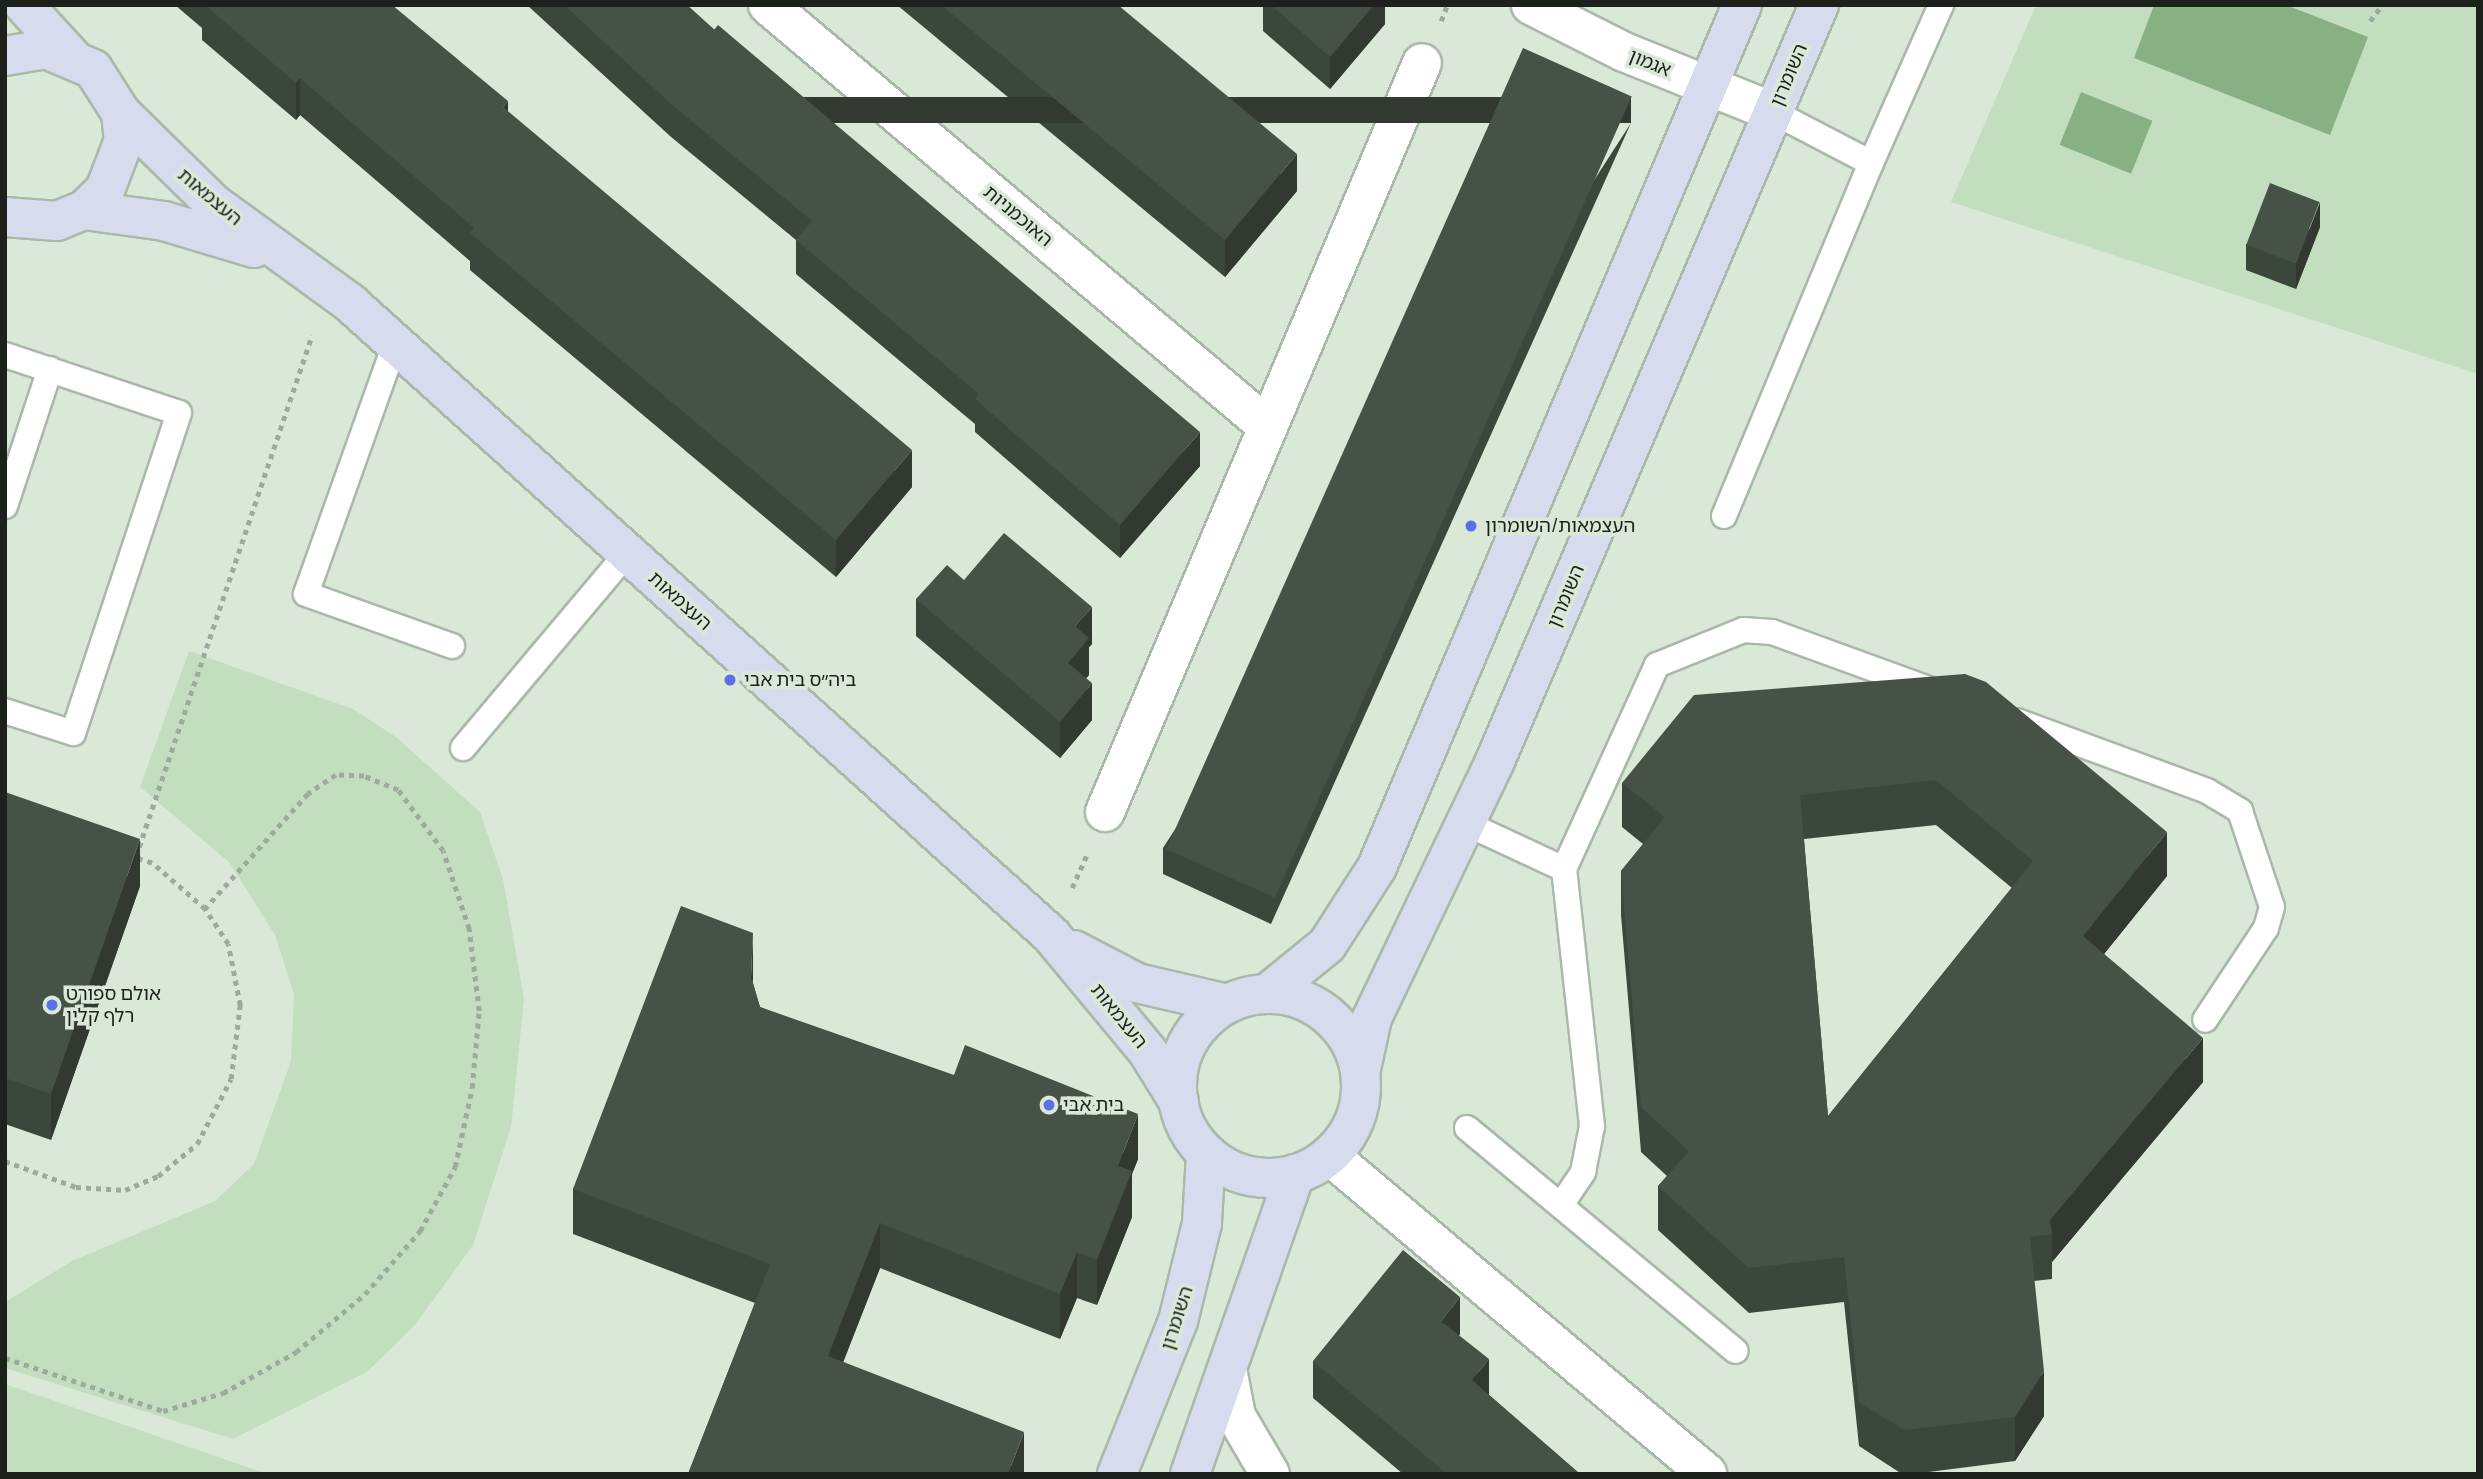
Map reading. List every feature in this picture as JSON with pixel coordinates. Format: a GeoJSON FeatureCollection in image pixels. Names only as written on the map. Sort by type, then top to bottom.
{"type":"FeatureCollection","features":[{"type":"Feature","properties":{"kind":"street"},"geometry":{"type":"LineString","coordinates":[[24,5],[71,55]]}},
{"type":"Feature","properties":{"kind":"street","name":"האוכמניות"},"geometry":{"type":"LineString","coordinates":[[768,5],[1268,427]]}},
{"type":"Feature","properties":{"kind":"street","name":"אגמון"},"geometry":{"type":"LineString","coordinates":[[1531,5],[1708,86],[1773,111]]}},
{"type":"Feature","properties":{"kind":"street"},"geometry":{"type":"LineString","coordinates":[[1268,993],[1311,1003],[1329,1015],[1361,1069],[1356,1116],[1331,1156],[1295,1174],[1255,1178],[1206,1154],[1191,1136],[1179,1102],[1184,1050],[1194,1031],[1227,1004],[1268,993],[1327,945],[1377,867],[1742,5]]}},
{"type":"Feature","properties":{"kind":"street","name":"השומרון"},"geometry":{"type":"LineString","coordinates":[[1361,1069],[1372,1018],[1467,824],[1819,5]]}},
{"type":"Feature","properties":{"kind":"street"},"geometry":{"type":"LineString","coordinates":[[5,56],[46,49],[71,55]]}},
{"type":"Feature","properties":{"kind":"street","name":"העצמאות"},"geometry":{"type":"LineString","coordinates":[[71,55],[93,69],[121,113],[214,204],[318,277],[395,344],[1051,935],[1148,1052],[1179,1102]]}},
{"type":"Feature","properties":{"kind":"street"},"geometry":{"type":"LineString","coordinates":[[1105,812],[1422,63]]}},
{"type":"Feature","properties":{"kind":"street"},"geometry":{"type":"LineString","coordinates":[[5,217],[57,221],[84,210],[105,190],[119,165],[121,113]]}},
{"type":"Feature","properties":{"kind":"street","name":"העצמאות"},"geometry":{"type":"LineString","coordinates":[[84,210],[205,231],[318,277]]}},
{"type":"Feature","properties":{"kind":"street","name":"העצמאות"},"geometry":{"type":"LineString","coordinates":[[1051,935],[1137,983],[1227,1004]]}},
{"type":"Feature","properties":{"kind":"street","name":"השומרון"},"geometry":{"type":"LineString","coordinates":[[1117,1474],[1178,1321],[1202,1223],[1206,1154]]}},
{"type":"Feature","properties":{"kind":"street"},"geometry":{"type":"LineString","coordinates":[[1331,1156],[1707,1474]]}},
{"type":"Feature","properties":{"kind":"street"},"geometry":{"type":"LineString","coordinates":[[1190,1474],[1228,1374],[1295,1174]]}},
{"type":"Feature","properties":{"kind":"street"},"geometry":{"type":"LineString","coordinates":[[1228,1374],[1236,1416],[1270,1474]]}},
{"type":"Feature","properties":{"kind":"lane"},"geometry":{"type":"LineString","coordinates":[[1724,516],[1871,163],[1941,5]]}},
{"type":"Feature","properties":{"kind":"lane"},"geometry":{"type":"LineString","coordinates":[[1773,111],[1871,163]]}},
{"type":"Feature","properties":{"kind":"lane"},"geometry":{"type":"LineString","coordinates":[[395,344],[306,594],[452,646]]}},
{"type":"Feature","properties":{"kind":"lane"},"geometry":{"type":"LineString","coordinates":[[5,355],[179,413],[73,733],[5,711]]}},
{"type":"Feature","properties":{"kind":"lane"},"geometry":{"type":"LineString","coordinates":[[5,506],[50,369]]}},
{"type":"Feature","properties":{"kind":"lane"},"geometry":{"type":"LineString","coordinates":[[463,748],[627,553]]}},
{"type":"Feature","properties":{"kind":"lane"},"geometry":{"type":"LineString","coordinates":[[1561,1205],[1583,1172],[1592,1126],[1564,869],[1657,665],[1742,630],[1772,632],[1951,697]]}},
{"type":"Feature","properties":{"kind":"lane"},"geometry":{"type":"LineString","coordinates":[[1990,711],[2207,791],[2240,811],[2272,907],[2266,928],[2206,1020]]}},
{"type":"Feature","properties":{"kind":"lane"},"geometry":{"type":"LineString","coordinates":[[1467,824],[1564,869]]}},
{"type":"Feature","properties":{"kind":"lane"},"geometry":{"type":"LineString","coordinates":[[1467,1128],[1736,1351]]}},
{"type":"Feature","properties":{"kind":"path"},"geometry":{"type":"LineString","coordinates":[[2370,21],[2382,5]]}},
{"type":"Feature","properties":{"kind":"path"},"geometry":{"type":"LineString","coordinates":[[135,858],[318,277]]}},
{"type":"Feature","properties":{"kind":"path"},"geometry":{"type":"LineString","coordinates":[[5,1358],[163,1411],[223,1393],[296,1352],[365,1294],[420,1231],[455,1167],[472,1088],[479,1011],[468,929],[443,851],[398,790],[364,776],[336,775],[308,794],[205,909]]}},
{"type":"Feature","properties":{"kind":"path"},"geometry":{"type":"LineString","coordinates":[[1051,935],[1105,812]]}},
{"type":"Feature","properties":{"kind":"path"},"geometry":{"type":"LineString","coordinates":[[5,1161],[76,1186],[125,1190],[158,1176],[197,1144],[231,1079],[240,1005],[228,944],[205,909],[152,863],[122,853]]}},
{"type":"Feature","properties":{"kind":"shaded area"},"geometry":{"type":"Polygon","coordinates":[[[2036,5],[2478,5],[2478,374],[1951,202],[2036,5]]]}},
{"type":"Feature","properties":{"kind":"shaded area"},"geometry":{"type":"Polygon","coordinates":[[[2154,5],[2286,5],[2368,37],[2330,135],[2134,58],[2154,5]]]}},
{"type":"Feature","properties":{"kind":"shaded area"},"geometry":{"type":"Polygon","coordinates":[[[2081,92],[2152,121],[2131,174],[2060,145],[2081,92]]]}},
{"type":"Feature","properties":{"kind":"shaded area"},"geometry":{"type":"Polygon","coordinates":[[[189,651],[353,709],[396,737],[480,812],[503,879],[524,999],[511,1127],[473,1245],[415,1325],[367,1372],[233,1439],[5,1368],[5,1302],[72,1261],[215,1201],[254,1164],[291,1061],[294,994],[275,935],[230,863],[140,787],[189,651]]]}},
{"type":"Feature","properties":{"kind":"shaded area"},"geometry":{"type":"Polygon","coordinates":[[[5,1384],[268,1474],[5,1474],[5,1384]]]}},
{"type":"Feature","properties":{"kind":"building"},"geometry":{"type":"Polygon","coordinates":[[[205,5],[392,5],[508,101],[503,107],[912,450],[836,540],[470,233],[474,228],[300,78],[296,83],[205,5]]]}},
{"type":"Feature","properties":{"kind":"building"},"geometry":{"type":"Polygon","coordinates":[[[564,5],[687,5],[714,30],[718,25],[1200,432],[1120,525],[975,399],[979,394],[796,240],[812,221],[670,103],[564,5]]]}},
{"type":"Feature","properties":{"kind":"building"},"geometry":{"type":"Polygon","coordinates":[[[941,5],[1118,5],[1297,154],[1225,240],[941,5]]]}},
{"type":"Feature","properties":{"kind":"building"},"geometry":{"type":"Polygon","coordinates":[[[1271,5],[1374,5],[1330,57],[1271,5]]]}},
{"type":"Feature","properties":{"kind":"building"},"geometry":{"type":"Polygon","coordinates":[[[1523,48],[1632,96],[1275,898],[1166,849],[1523,48]]]}},
{"type":"Feature","properties":{"kind":"building"},"geometry":{"type":"Polygon","coordinates":[[[2270,183],[2319,202],[2296,264],[2246,245],[2270,183]]]}},
{"type":"Feature","properties":{"kind":"building"},"geometry":{"type":"Polygon","coordinates":[[[1004,533],[1092,607],[1075,626],[1089,638],[1068,663],[1092,683],[1060,722],[916,599],[947,565],[964,580],[1004,533]]]}},
{"type":"Feature","properties":{"kind":"building"},"geometry":{"type":"Polygon","coordinates":[[[1965,674],[1986,682],[2167,832],[2083,936],[2203,1038],[2050,1220],[2052,1234],[2030,1237],[2044,1371],[2015,1417],[1904,1430],[1859,1402],[1844,1257],[1749,1268],[1658,1186],[1689,1151],[1641,1107],[1621,871],[1665,817],[1622,783],[1694,695],[1965,674]],[[1936,780],[1800,795],[1828,1116],[2033,861],[1936,780]]]}},
{"type":"Feature","properties":{"kind":"building","name":"אולם ספורט רלף קלין"},"geometry":{"type":"Polygon","coordinates":[[[5,792],[140,839],[51,1094],[5,1078],[5,792]]]}},
{"type":"Feature","properties":{"kind":"building"},"geometry":{"type":"Polygon","coordinates":[[[681,906],[753,933],[751,977],[760,1007],[954,1075],[965,1045],[1138,1114],[1118,1166],[1132,1171],[1097,1260],[1077,1252],[1060,1294],[880,1223],[828,1356],[1024,1432],[1008,1474],[688,1474],[770,1264],[573,1189],[681,906]]]}},
{"type":"Feature","properties":{"kind":"building"},"geometry":{"type":"Polygon","coordinates":[[[1403,1250],[1460,1297],[1441,1321],[1489,1359],[1472,1380],[1580,1474],[1447,1474],[1313,1361],[1403,1250]]]}},
{"type":"Feature","properties":{"kind":"place","name":"העצמאות/השומרון"},"geometry":{"type":"Point","coordinates":[1471,526]}},
{"type":"Feature","properties":{"kind":"place","name":"ביה״ס בית אבי"},"geometry":{"type":"Point","coordinates":[730,680]}},
{"type":"Feature","properties":{"kind":"place","name":"אולם ספורט רלף קלין"},"geometry":{"type":"Point","coordinates":[52,1005]}},
{"type":"Feature","properties":{"kind":"place","name":"בית אבי"},"geometry":{"type":"Point","coordinates":[1049,1105]}}]}
